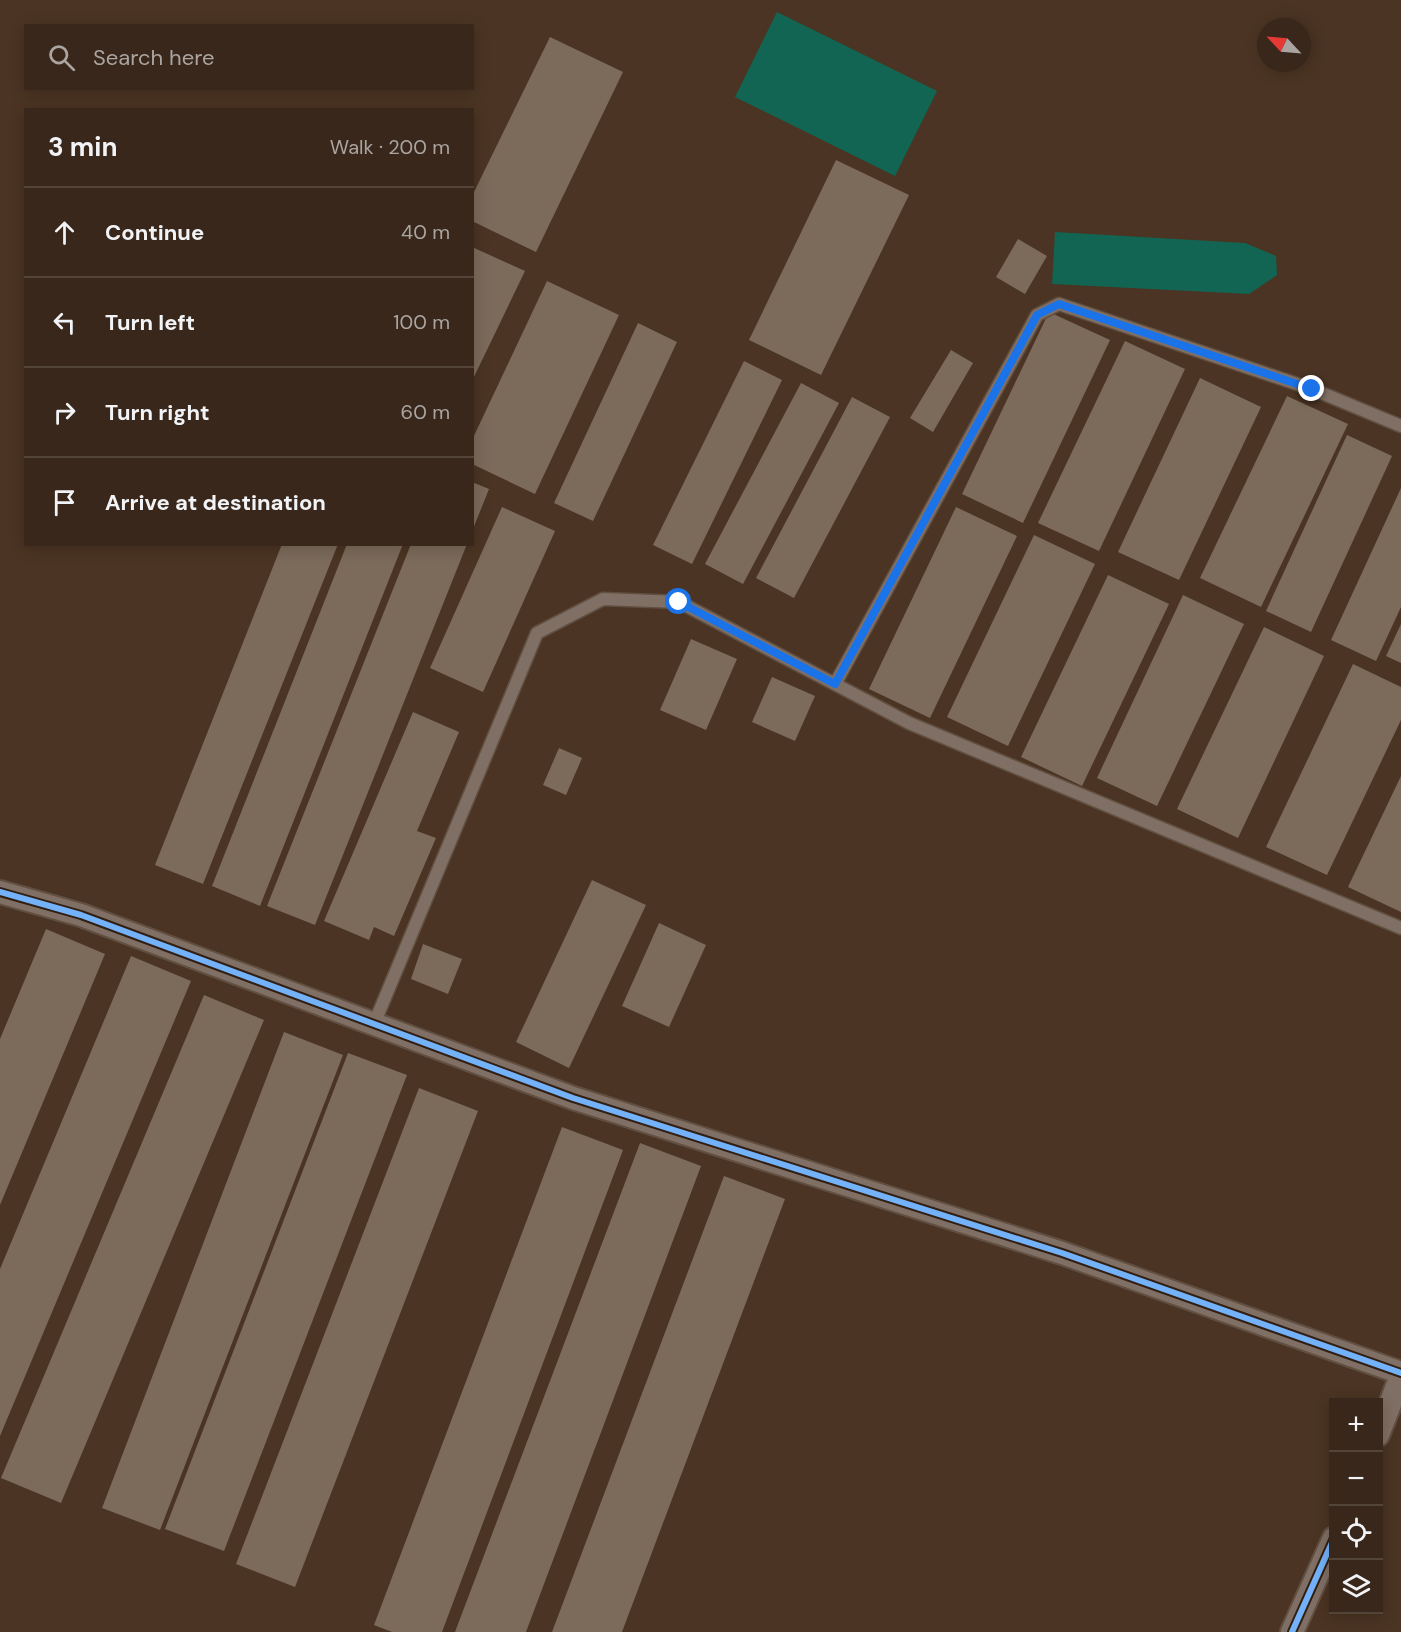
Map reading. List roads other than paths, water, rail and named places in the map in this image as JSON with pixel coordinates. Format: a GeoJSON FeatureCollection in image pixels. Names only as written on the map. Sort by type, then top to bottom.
{"type":"FeatureCollection","features":[{"type":"Feature","properties":{"kind":"street"},"geometry":{"type":"LineString","coordinates":[[0,892],[81,915],[573,1098],[1062,1253],[1401,1375],[1383,1422]]}},
{"type":"Feature","properties":{"kind":"street"},"geometry":{"type":"LineString","coordinates":[[1292,1632],[1329,1549]]}},
{"type":"Feature","properties":{"kind":"lane"},"geometry":{"type":"LineString","coordinates":[[835,684],[1037,315],[1059,304],[1312,389],[1401,426]]}},
{"type":"Feature","properties":{"kind":"lane"},"geometry":{"type":"LineString","coordinates":[[374,1024],[537,633],[603,599],[679,602],[909,723],[1401,927]]}},
{"type":"Feature","properties":{"kind":"water"},"geometry":{"type":"Polygon","coordinates":[[[777,12],[937,91],[895,176],[735,97],[777,12]]]}},
{"type":"Feature","properties":{"kind":"water"},"geometry":{"type":"Polygon","coordinates":[[[1055,232],[1245,243],[1276,256],[1277,275],[1249,294],[1052,284],[1055,232]]]}}]}
